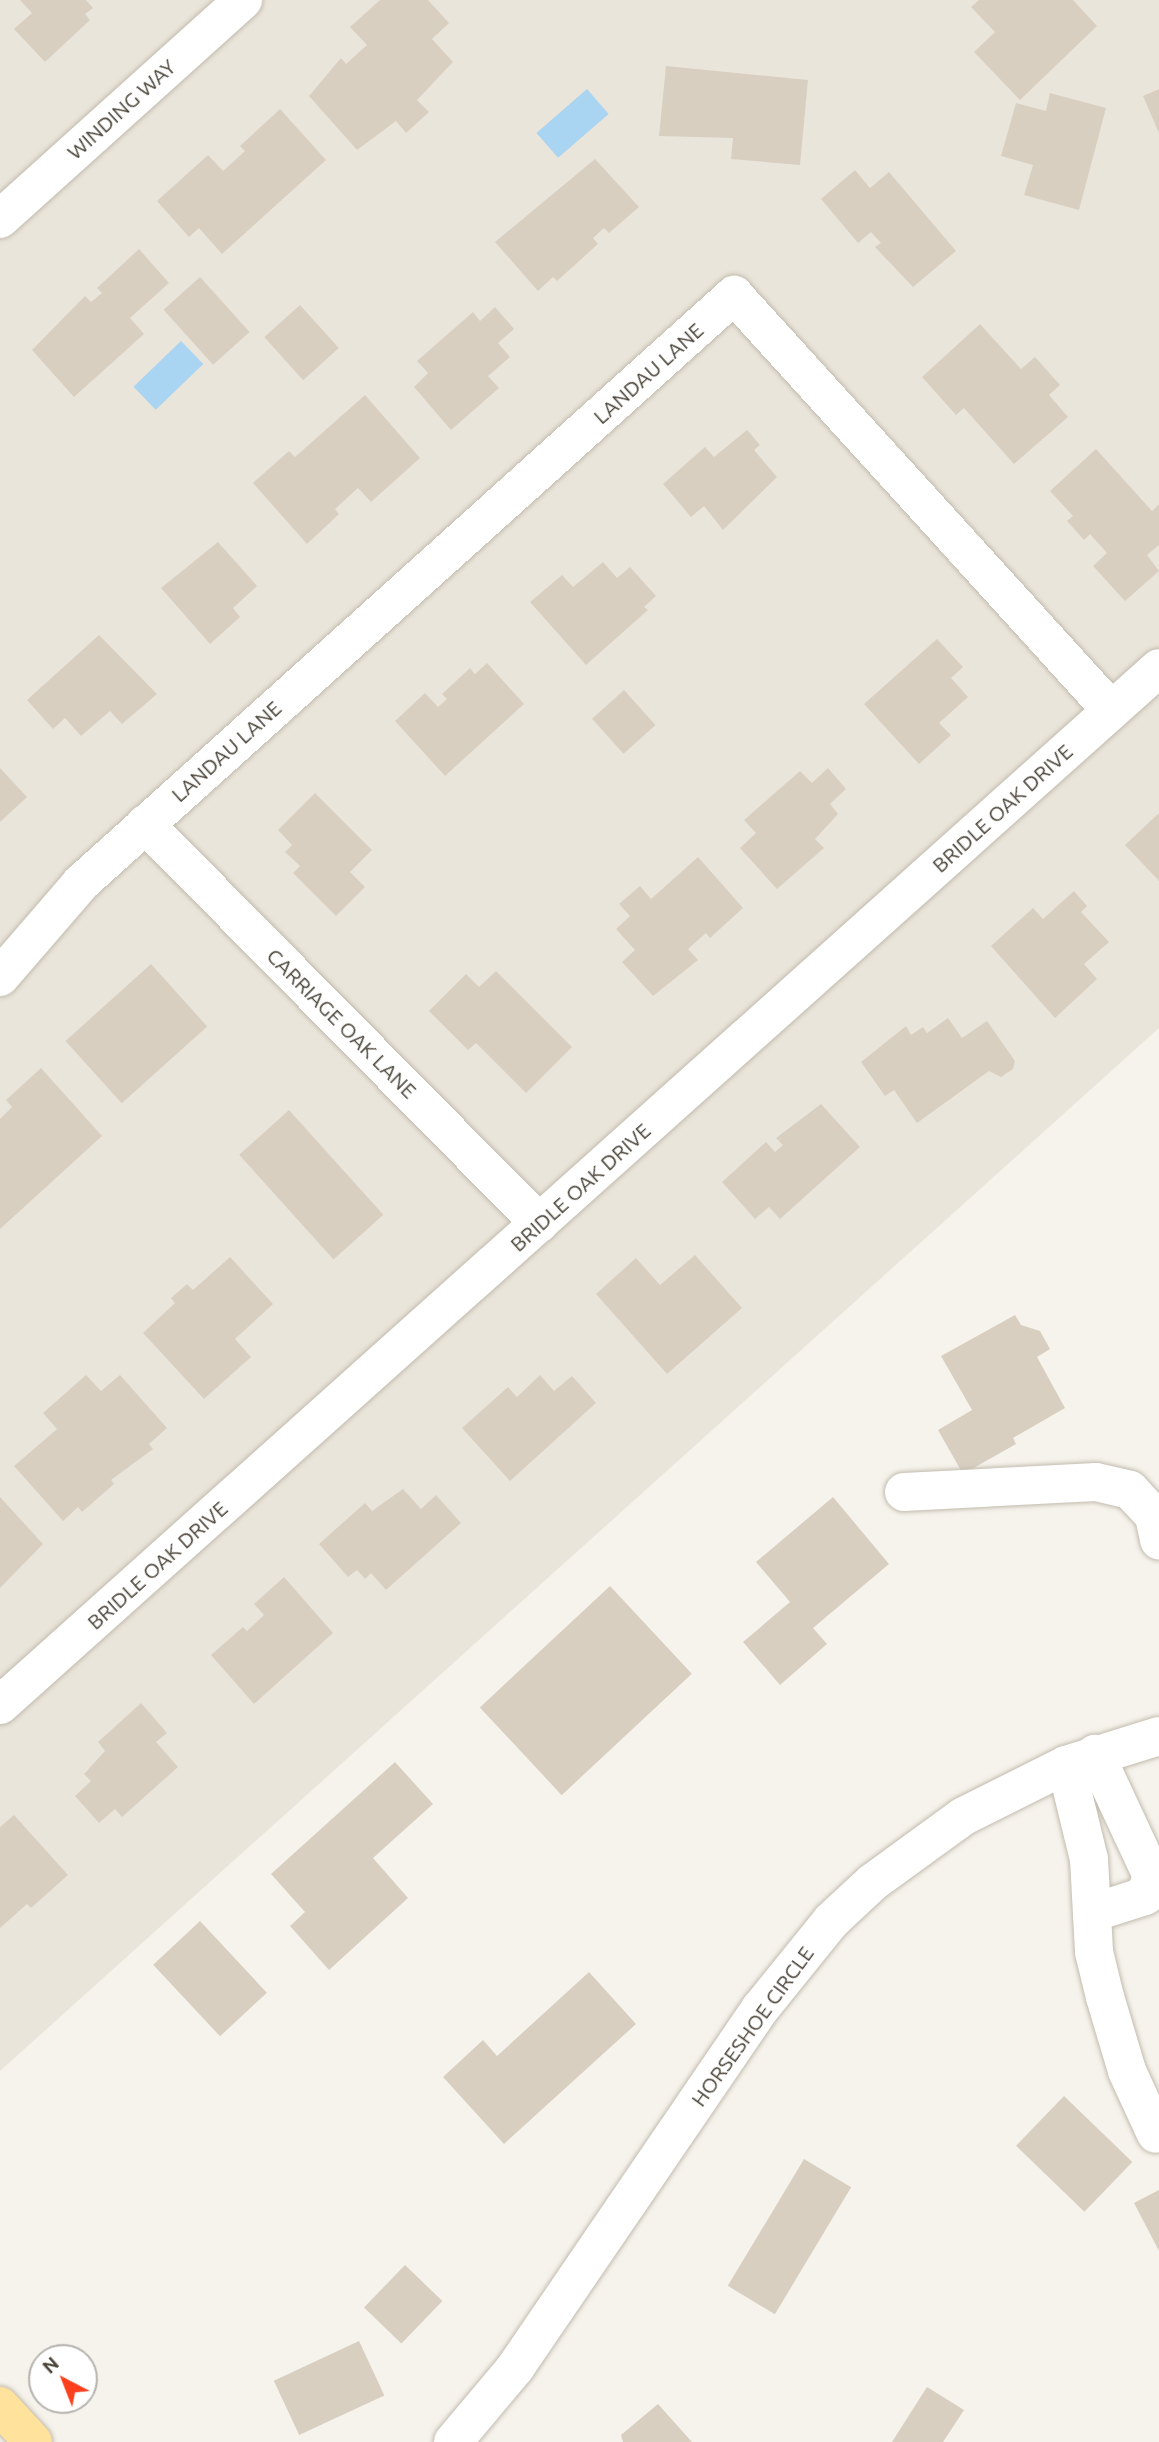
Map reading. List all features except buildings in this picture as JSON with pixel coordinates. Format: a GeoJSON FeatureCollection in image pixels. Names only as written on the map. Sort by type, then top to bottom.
{"type":"FeatureCollection","features":[{"type":"Feature","properties":{"kind":"main road"},"geometry":{"type":"LineString","coordinates":[[0,2406],[33,2442]]}},
{"type":"Feature","properties":{"kind":"street","name":"WINDING WAY"},"geometry":{"type":"LineString","coordinates":[[0,219],[243,0]]}},
{"type":"Feature","properties":{"kind":"street","name":"LANDAU LANE"},"geometry":{"type":"LineString","coordinates":[[145,824],[734,295],[1111,710]]}},
{"type":"Feature","properties":{"kind":"street","name":"BRIDLE OAK DRIVE"},"geometry":{"type":"LineString","coordinates":[[0,1705],[1159,668]]}},
{"type":"Feature","properties":{"kind":"street"},"geometry":{"type":"LineString","coordinates":[[0,976],[81,883],[145,824]]}},
{"type":"Feature","properties":{"kind":"street","name":"CARRIAGE OAK LANE"},"geometry":{"type":"LineString","coordinates":[[145,824],[539,1223]]}},
{"type":"Feature","properties":{"kind":"street"},"geometry":{"type":"LineString","coordinates":[[905,1492],[1096,1482],[1130,1490],[1154,1516],[1159,1540]]}},
{"type":"Feature","properties":{"kind":"street","name":"HORSESHOE CIRCLE"},"geometry":{"type":"LineString","coordinates":[[453,2442],[523,2358],[760,2009],[831,1921],[899,1861],[964,1816],[1081,1760],[1159,1736]]}},
{"type":"Feature","properties":{"kind":"street"},"geometry":{"type":"LineString","coordinates":[[1081,1760],[1152,1876],[1145,1896],[1092,1913]]}},
{"type":"Feature","properties":{"kind":"street"},"geometry":{"type":"LineString","coordinates":[[1081,1760],[1094,1952],[1127,2071],[1156,2134]]}},
{"type":"Feature","properties":{"kind":"shaded area"},"geometry":{"type":"Polygon","coordinates":[[[0,0],[1159,0],[1159,1028],[0,2071],[0,0]]]}},
{"type":"Feature","properties":{"kind":"water"},"geometry":{"type":"Polygon","coordinates":[[[587,89],[609,114],[558,158],[536,133],[587,89]]]}},
{"type":"Feature","properties":{"kind":"water"},"geometry":{"type":"Polygon","coordinates":[[[181,341],[203,364],[156,410],[134,387],[181,341]]]}}]}
